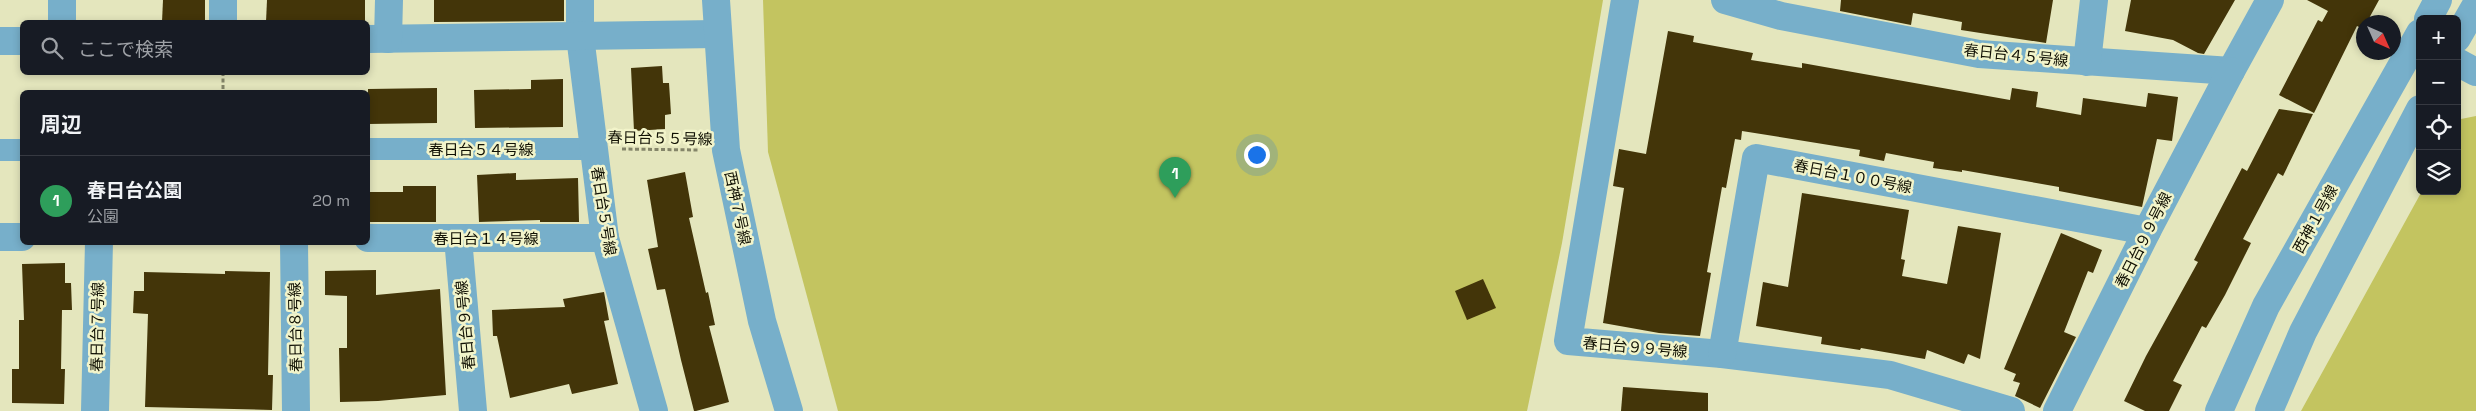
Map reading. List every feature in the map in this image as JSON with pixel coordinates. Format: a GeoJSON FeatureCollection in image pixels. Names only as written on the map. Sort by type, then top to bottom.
{"type":"FeatureCollection","features":[{"type":"Feature","properties":{"kind":"street"},"geometry":{"type":"LineString","coordinates":[[62,0],[62,20]]}},
{"type":"Feature","properties":{"kind":"street"},"geometry":{"type":"LineString","coordinates":[[223,0],[223,20]]}},
{"type":"Feature","properties":{"kind":"street"},"geometry":{"type":"LineString","coordinates":[[389,0],[378,39],[718,34]]}},
{"type":"Feature","properties":{"kind":"street","name":"春日台５号線"},"geometry":{"type":"LineString","coordinates":[[580,0],[580,36],[605,238],[654,411]]}},
{"type":"Feature","properties":{"kind":"street","name":"西神７号線"},"geometry":{"type":"LineString","coordinates":[[716,0],[726,150],[762,321],[789,411]]}},
{"type":"Feature","properties":{"kind":"street","name":"春日台９９号線"},"geometry":{"type":"LineString","coordinates":[[1625,0],[1568,340],[1722,354],[1890,375],[2011,411]]}},
{"type":"Feature","properties":{"kind":"street","name":"春日台４５号線"},"geometry":{"type":"LineString","coordinates":[[1725,0],[1783,8],[1979,54],[2231,71]]}},
{"type":"Feature","properties":{"kind":"street"},"geometry":{"type":"LineString","coordinates":[[2088,62],[2094,0]]}},
{"type":"Feature","properties":{"kind":"street"},"geometry":{"type":"LineString","coordinates":[[2231,71],[2270,0]]}},
{"type":"Feature","properties":{"kind":"street","name":"西神１号線"},"geometry":{"type":"LineString","coordinates":[[2430,15],[2438,0]]}},
{"type":"Feature","properties":{"kind":"street"},"geometry":{"type":"LineString","coordinates":[[2461,31],[2476,5]]}},
{"type":"Feature","properties":{"kind":"street"},"geometry":{"type":"LineString","coordinates":[[0,41],[20,41]]}},
{"type":"Feature","properties":{"kind":"street","name":"西神１号線"},"geometry":{"type":"LineString","coordinates":[[2219,411],[2266,306],[2416,41]]}},
{"type":"Feature","properties":{"kind":"street"},"geometry":{"type":"LineString","coordinates":[[2461,64],[2476,72]]}},
{"type":"Feature","properties":{"kind":"street","name":"春日台９９号線"},"geometry":{"type":"LineString","coordinates":[[2057,411],[2147,231],[2231,71]]}},
{"type":"Feature","properties":{"kind":"street"},"geometry":{"type":"LineString","coordinates":[[2270,411],[2303,332],[2416,117]]}},
{"type":"Feature","properties":{"kind":"street","name":"春日台５４号線"},"geometry":{"type":"LineString","coordinates":[[370,149],[594,149]]}},
{"type":"Feature","properties":{"kind":"street"},"geometry":{"type":"LineString","coordinates":[[0,150],[20,150]]}},
{"type":"Feature","properties":{"kind":"street","name":"春日台１００号線"},"geometry":{"type":"LineString","coordinates":[[1722,354],[1756,158],[2147,231]]}},
{"type":"Feature","properties":{"kind":"street"},"geometry":{"type":"LineString","coordinates":[[0,237],[20,237]]}},
{"type":"Feature","properties":{"kind":"street","name":"春日台１４号線"},"geometry":{"type":"LineString","coordinates":[[370,238],[605,238]]}},
{"type":"Feature","properties":{"kind":"street","name":"春日台９号線"},"geometry":{"type":"LineString","coordinates":[[458,238],[473,411]]}},
{"type":"Feature","properties":{"kind":"street","name":"春日台７号線"},"geometry":{"type":"LineString","coordinates":[[95,411],[99,245]]}},
{"type":"Feature","properties":{"kind":"street","name":"春日台８号線"},"geometry":{"type":"LineString","coordinates":[[294,245],[296,411]]}},
{"type":"Feature","properties":{"kind":"path"},"geometry":{"type":"LineString","coordinates":[[223,75],[223,90]]}},
{"type":"Feature","properties":{"kind":"path","name":"春日台５５号線"},"geometry":{"type":"LineString","coordinates":[[594,149],[726,150]]}},
{"type":"Feature","properties":{"kind":"shaded area"},"geometry":{"type":"Polygon","coordinates":[[[763,0],[1603,0],[1562,243],[1527,411],[838,411],[768,152],[763,0]]]}},
{"type":"Feature","properties":{"kind":"shaded area"},"geometry":{"type":"Polygon","coordinates":[[[2476,116],[2476,411],[2301,411],[2420,195],[2461,195],[2461,119],[2476,116]]]}},
{"type":"Feature","properties":{"kind":"building"},"geometry":{"type":"Polygon","coordinates":[[[163,0],[205,0],[205,20],[162,20],[163,0]]]}},
{"type":"Feature","properties":{"kind":"building"},"geometry":{"type":"Polygon","coordinates":[[[267,0],[365,0],[365,20],[266,20],[267,0]]]}},
{"type":"Feature","properties":{"kind":"building"},"geometry":{"type":"Polygon","coordinates":[[[434,0],[564,0],[564,21],[434,22],[434,0]]]}},
{"type":"Feature","properties":{"kind":"building"},"geometry":{"type":"Polygon","coordinates":[[[1841,0],[2053,0],[2046,43],[1961,30],[1962,22],[1913,13],[1911,25],[1840,11],[1841,0]]]}},
{"type":"Feature","properties":{"kind":"building"},"geometry":{"type":"Polygon","coordinates":[[[2131,0],[2235,0],[2204,54],[2198,53],[2173,40],[2125,31],[2131,0]]]}},
{"type":"Feature","properties":{"kind":"building"},"geometry":{"type":"Polygon","coordinates":[[[2307,0],[2379,0],[2371,15],[2356,15],[2356,28],[2314,113],[2279,95],[2318,20],[2322,22],[2328,11],[2307,0]]]}},
{"type":"Feature","properties":{"kind":"building"},"geometry":{"type":"Polygon","coordinates":[[[1668,31],[1694,36],[1693,42],[1753,53],[1751,60],[1802,68],[1802,63],[2010,100],[2012,88],[2038,92],[2036,107],[2081,115],[2083,98],[2146,107],[2148,93],[2178,97],[2172,141],[2157,139],[2142,207],[2059,191],[2059,187],[1962,170],[1962,172],[1933,168],[1934,162],[1886,153],[1884,161],[1859,156],[1860,150],[1742,131],[1741,140],[1735,139],[1726,188],[1722,187],[1707,272],[1711,273],[1700,336],[1659,333],[1603,323],[1624,188],[1613,186],[1619,149],[1646,154],[1668,31]]]}},
{"type":"Feature","properties":{"kind":"building"},"geometry":{"type":"Polygon","coordinates":[[[662,66],[663,83],[669,83],[671,114],[665,115],[665,129],[634,131],[631,68],[662,66]]]}},
{"type":"Feature","properties":{"kind":"building"},"geometry":{"type":"Polygon","coordinates":[[[563,79],[563,127],[475,128],[474,90],[531,89],[531,80],[563,79]]]}},
{"type":"Feature","properties":{"kind":"building"},"geometry":{"type":"Polygon","coordinates":[[[437,88],[437,123],[370,124],[370,90],[368,89],[437,88]]]}},
{"type":"Feature","properties":{"kind":"building"},"geometry":{"type":"Polygon","coordinates":[[[2279,109],[2313,114],[2283,176],[2278,173],[2243,239],[2251,243],[2225,295],[2206,328],[2202,326],[2173,381],[2182,385],[2169,411],[2145,411],[2124,401],[2146,356],[2198,262],[2194,260],[2242,168],[2247,171],[2279,109]]]}},
{"type":"Feature","properties":{"kind":"building"},"geometry":{"type":"Polygon","coordinates":[[[685,172],[693,217],[689,218],[715,325],[709,326],[729,402],[696,411],[694,411],[681,360],[665,289],[657,290],[648,249],[658,247],[647,180],[685,172]]]}},
{"type":"Feature","properties":{"kind":"building"},"geometry":{"type":"Polygon","coordinates":[[[516,173],[516,180],[578,178],[579,222],[540,222],[540,220],[479,222],[477,175],[516,173]]]}},
{"type":"Feature","properties":{"kind":"building"},"geometry":{"type":"Polygon","coordinates":[[[403,186],[436,186],[436,222],[370,222],[370,192],[403,192],[403,186]]]}},
{"type":"Feature","properties":{"kind":"building"},"geometry":{"type":"Polygon","coordinates":[[[1802,193],[1909,210],[1901,259],[1905,260],[1902,276],[1947,284],[1958,226],[2001,233],[1980,359],[1968,354],[1964,364],[1927,350],[1925,359],[1861,348],[1860,350],[1821,344],[1822,337],[1756,326],[1763,282],[1788,287],[1802,193]]]}},
{"type":"Feature","properties":{"kind":"building"},"geometry":{"type":"Polygon","coordinates":[[[2061,233],[2102,250],[2093,273],[2088,271],[2064,332],[2076,337],[2040,408],[2015,396],[2020,383],[2013,381],[2016,374],[2004,369],[2061,233]]]}},
{"type":"Feature","properties":{"kind":"building"},"geometry":{"type":"Polygon","coordinates":[[[65,263],[65,283],[71,283],[72,310],[62,310],[61,369],[65,369],[64,404],[12,403],[12,369],[19,369],[19,320],[24,320],[22,264],[65,263]]]}},
{"type":"Feature","properties":{"kind":"building"},"geometry":{"type":"Polygon","coordinates":[[[376,270],[376,295],[440,289],[446,395],[378,401],[340,402],[339,348],[347,348],[347,296],[325,295],[325,271],[376,270]]]}},
{"type":"Feature","properties":{"kind":"building"},"geometry":{"type":"Polygon","coordinates":[[[225,271],[270,272],[268,375],[273,375],[272,410],[145,407],[148,314],[133,313],[134,291],[144,291],[144,272],[225,274],[225,271]]]}},
{"type":"Feature","properties":{"kind":"building"},"geometry":{"type":"Polygon","coordinates":[[[1483,279],[1496,308],[1467,320],[1455,291],[1483,279]]]}},
{"type":"Feature","properties":{"kind":"building"},"geometry":{"type":"Polygon","coordinates":[[[604,292],[609,320],[604,321],[618,384],[572,394],[569,384],[510,398],[497,336],[493,336],[492,310],[565,307],[563,299],[604,292]]]}},
{"type":"Feature","properties":{"kind":"building"},"geometry":{"type":"Polygon","coordinates":[[[1623,387],[1708,393],[1708,411],[1621,411],[1623,387]]]}},
{"type":"Feature","properties":{"kind":"place","name":"春日台公園"},"geometry":{"type":"Point","coordinates":[1175,198]}}]}
